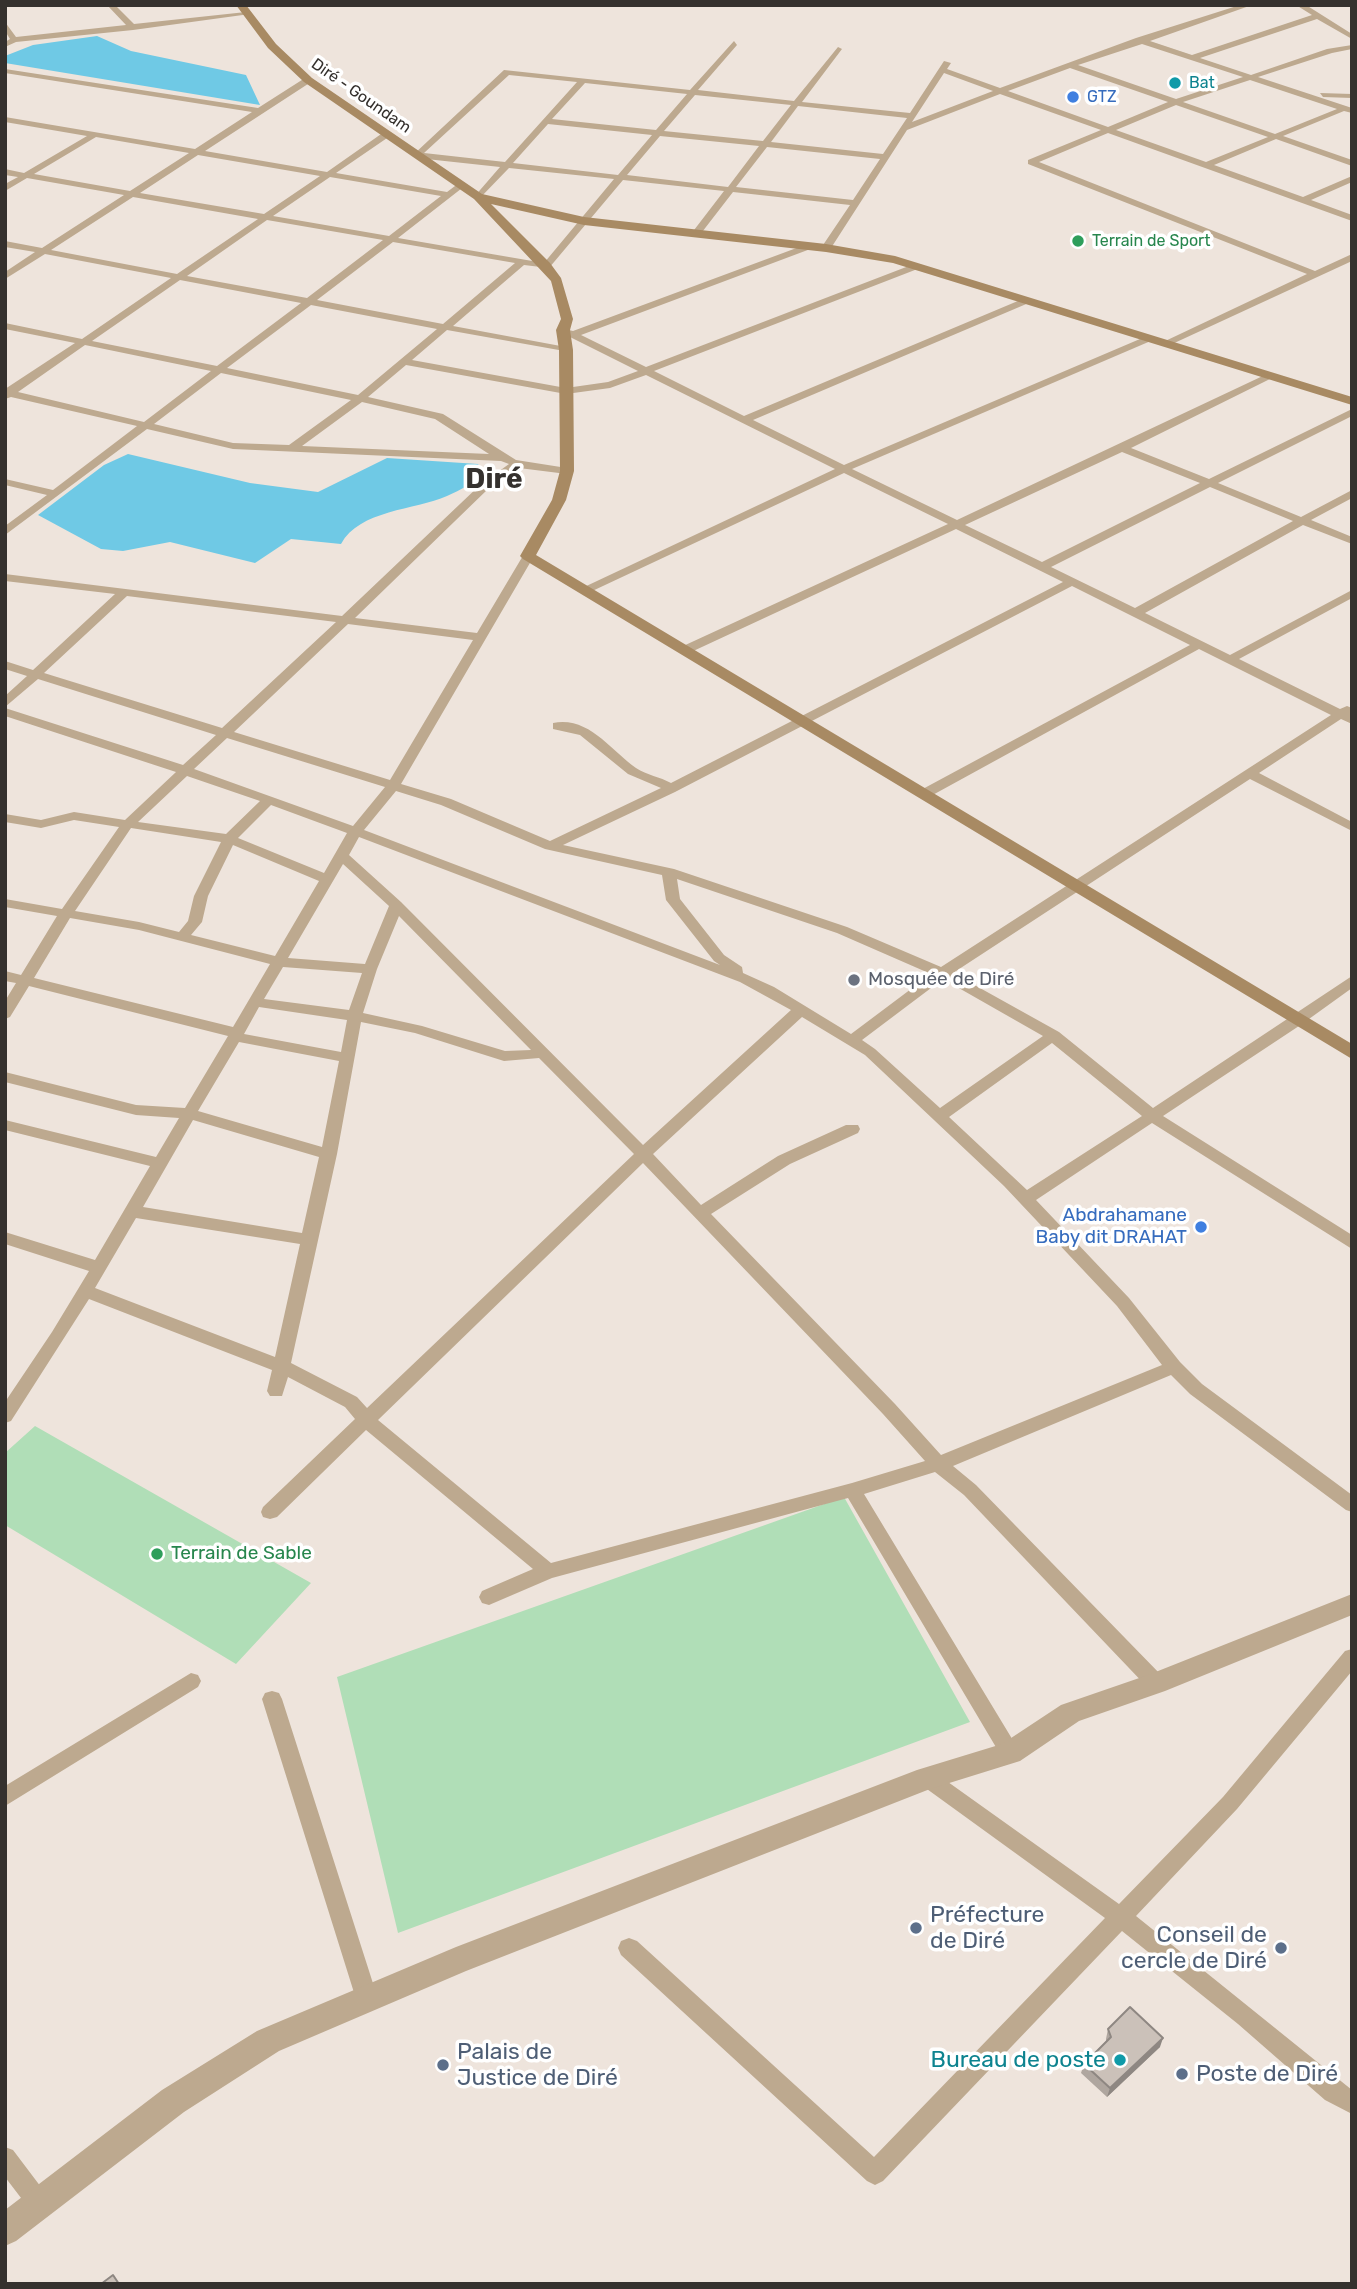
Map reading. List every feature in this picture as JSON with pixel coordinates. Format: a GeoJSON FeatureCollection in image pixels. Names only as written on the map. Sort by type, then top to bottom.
{"type":"FeatureCollection","features":[{"type":"Feature","properties":{"kind":"main road","name":"Diré - Goundam"},"geometry":{"type":"LineString","coordinates":[[244,10],[272,46],[308,80],[478,197],[546,266],[557,281],[564,299],[569,332],[566,350],[567,471],[559,500],[528,556]]}},
{"type":"Feature","properties":{"kind":"main road"},"geometry":{"type":"LineString","coordinates":[[478,197],[584,220],[826,248],[917,266],[1352,401]]}},
{"type":"Feature","properties":{"kind":"main road"},"geometry":{"type":"LineString","coordinates":[[528,556],[1352,1053]]}},
{"type":"Feature","properties":{"kind":"street"},"geometry":{"type":"LineString","coordinates":[[111,5],[133,28]]}},
{"type":"Feature","properties":{"kind":"street"},"geometry":{"type":"LineString","coordinates":[[904,129],[998,91],[1139,40],[1248,5]]}},
{"type":"Feature","properties":{"kind":"street"},"geometry":{"type":"LineString","coordinates":[[1300,5],[1352,37]]}},
{"type":"Feature","properties":{"kind":"street"},"geometry":{"type":"LineString","coordinates":[[5,24],[9,43],[133,28],[244,10]]}},
{"type":"Feature","properties":{"kind":"street"},"geometry":{"type":"LineString","coordinates":[[1191,58],[1317,16]]}},
{"type":"Feature","properties":{"kind":"street"},"geometry":{"type":"LineString","coordinates":[[1139,40],[1348,109]]}},
{"type":"Feature","properties":{"kind":"street"},"geometry":{"type":"LineString","coordinates":[[5,172],[546,266],[734,43]]}},
{"type":"Feature","properties":{"kind":"street"},"geometry":{"type":"LineString","coordinates":[[1315,274],[1031,162],[1175,102],[1331,51],[1352,47]]}},
{"type":"Feature","properties":{"kind":"street"},"geometry":{"type":"LineString","coordinates":[[696,234],[838,49]]}},
{"type":"Feature","properties":{"kind":"street"},"geometry":{"type":"LineString","coordinates":[[826,248],[948,61]]}},
{"type":"Feature","properties":{"kind":"street"},"geometry":{"type":"LineString","coordinates":[[1072,66],[1352,163]]}},
{"type":"Feature","properties":{"kind":"street"},"geometry":{"type":"LineString","coordinates":[[943,70],[1352,218]]}},
{"type":"Feature","properties":{"kind":"street"},"geometry":{"type":"LineString","coordinates":[[5,71],[259,111]]}},
{"type":"Feature","properties":{"kind":"street"},"geometry":{"type":"LineString","coordinates":[[417,155],[507,72],[912,116]]}},
{"type":"Feature","properties":{"kind":"street"},"geometry":{"type":"LineString","coordinates":[[5,276],[308,80]]}},
{"type":"Feature","properties":{"kind":"street"},"geometry":{"type":"LineString","coordinates":[[478,197],[583,80]]}},
{"type":"Feature","properties":{"kind":"street"},"geometry":{"type":"LineString","coordinates":[[1301,94],[1352,96]]}},
{"type":"Feature","properties":{"kind":"street"},"geometry":{"type":"LineString","coordinates":[[1204,166],[1348,109]]}},
{"type":"Feature","properties":{"kind":"street"},"geometry":{"type":"LineString","coordinates":[[5,119],[448,195]]}},
{"type":"Feature","properties":{"kind":"street"},"geometry":{"type":"LineString","coordinates":[[547,121],[885,157]]}},
{"type":"Feature","properties":{"kind":"street"},"geometry":{"type":"LineString","coordinates":[[5,188],[94,134]]}},
{"type":"Feature","properties":{"kind":"street"},"geometry":{"type":"LineString","coordinates":[[6,394],[387,134]]}},
{"type":"Feature","properties":{"kind":"street"},"geometry":{"type":"LineString","coordinates":[[417,155],[854,202]]}},
{"type":"Feature","properties":{"kind":"street"},"geometry":{"type":"LineString","coordinates":[[1302,201],[1352,179]]}},
{"type":"Feature","properties":{"kind":"street"},"geometry":{"type":"LineString","coordinates":[[5,532],[462,185]]}},
{"type":"Feature","properties":{"kind":"street"},"geometry":{"type":"LineString","coordinates":[[5,244],[566,350]]}},
{"type":"Feature","properties":{"kind":"street"},"geometry":{"type":"LineString","coordinates":[[569,332],[810,246]]}},
{"type":"Feature","properties":{"kind":"street"},"geometry":{"type":"LineString","coordinates":[[1166,343],[1352,257]]}},
{"type":"Feature","properties":{"kind":"street"},"geometry":{"type":"LineString","coordinates":[[289,450],[362,397],[522,262]]}},
{"type":"Feature","properties":{"kind":"street"},"geometry":{"type":"LineString","coordinates":[[403,361],[566,391],[610,385],[917,266]]}},
{"type":"Feature","properties":{"kind":"street"},"geometry":{"type":"LineString","coordinates":[[743,419],[1028,300]]}},
{"type":"Feature","properties":{"kind":"street"},"geometry":{"type":"LineString","coordinates":[[5,326],[362,397],[443,417],[505,458],[533,468],[567,471]]}},
{"type":"Feature","properties":{"kind":"street"},"geometry":{"type":"LineString","coordinates":[[569,332],[1134,614],[1348,714]]}},
{"type":"Feature","properties":{"kind":"street"},"geometry":{"type":"LineString","coordinates":[[584,591],[843,469],[1150,338]]}},
{"type":"Feature","properties":{"kind":"street"},"geometry":{"type":"LineString","coordinates":[[685,650],[1122,448],[1270,376]]}},
{"type":"Feature","properties":{"kind":"street"},"geometry":{"type":"LineString","coordinates":[[6,394],[233,446],[505,458]]}},
{"type":"Feature","properties":{"kind":"street"},"geometry":{"type":"LineString","coordinates":[[1041,567],[1352,412]]}},
{"type":"Feature","properties":{"kind":"street"},"geometry":{"type":"LineString","coordinates":[[1122,448],[1352,541]]}},
{"type":"Feature","properties":{"kind":"street"},"geometry":{"type":"LineString","coordinates":[[5,1014],[66,913],[126,826],[456,516],[484,486],[518,463]]}},
{"type":"Feature","properties":{"kind":"street"},"geometry":{"type":"LineString","coordinates":[[5,482],[55,494]]}},
{"type":"Feature","properties":{"kind":"street"},"geometry":{"type":"LineString","coordinates":[[1134,614],[1352,493]]}},
{"type":"Feature","properties":{"kind":"street"},"geometry":{"type":"LineString","coordinates":[[5,1416],[100,1268],[355,832],[393,786],[528,556]]}},
{"type":"Feature","properties":{"kind":"street"},"geometry":{"type":"LineString","coordinates":[[5,577],[479,637]]}},
{"type":"Feature","properties":{"kind":"street"},"geometry":{"type":"LineString","coordinates":[[550,846],[670,789],[1071,582]]}},
{"type":"Feature","properties":{"kind":"street"},"geometry":{"type":"LineString","coordinates":[[5,704],[124,592]]}},
{"type":"Feature","properties":{"kind":"street"},"geometry":{"type":"LineString","coordinates":[[1229,660],[1352,593]]}},
{"type":"Feature","properties":{"kind":"street"},"geometry":{"type":"LineString","coordinates":[[924,794],[1198,645]]}},
{"type":"Feature","properties":{"kind":"street"},"geometry":{"type":"LineString","coordinates":[[5,665],[446,802],[550,846],[669,872],[842,930],[942,973],[1054,1035],[1152,1116],[1352,1242]]}},
{"type":"Feature","properties":{"kind":"street"},"geometry":{"type":"LineString","coordinates":[[5,712],[184,771],[355,832],[669,948],[701,964],[754,981]]}},
{"type":"Feature","properties":{"kind":"street"},"geometry":{"type":"LineString","coordinates":[[851,1041],[942,973],[1250,774],[1348,714]]}},
{"type":"Feature","properties":{"kind":"street"},"geometry":{"type":"LineString","coordinates":[[557,726],[572,726],[592,734],[646,778],[662,781],[670,789]]}},
{"type":"Feature","properties":{"kind":"street"},"geometry":{"type":"LineString","coordinates":[[1250,774],[1352,827]]}},
{"type":"Feature","properties":{"kind":"street"},"geometry":{"type":"LineString","coordinates":[[182,937],[195,922],[201,896],[229,839],[268,801]]}},
{"type":"Feature","properties":{"kind":"street"},"geometry":{"type":"LineString","coordinates":[[5,818],[41,824],[74,816],[126,826],[229,839],[329,880]]}},
{"type":"Feature","properties":{"kind":"street"},"geometry":{"type":"LineString","coordinates":[[342,856],[396,905],[643,1154],[938,1464],[970,1490],[1156,1683]]}},
{"type":"Feature","properties":{"kind":"street"},"geometry":{"type":"LineString","coordinates":[[669,872],[673,900],[719,958],[870,1052],[1026,1199],[1123,1302],[1174,1367],[1196,1389],[1352,1505]]}},
{"type":"Feature","properties":{"kind":"street"},"geometry":{"type":"LineString","coordinates":[[5,903],[182,937],[280,962],[370,969]]}},
{"type":"Feature","properties":{"kind":"street"},"geometry":{"type":"LineString","coordinates":[[276,1391],[310,1240],[355,1016],[370,969],[396,905]]}},
{"type":"Feature","properties":{"kind":"street"},"geometry":{"type":"LineString","coordinates":[[5,976],[236,1035],[348,1058]]}},
{"type":"Feature","properties":{"kind":"street"},"geometry":{"type":"LineString","coordinates":[[1026,1199],[1297,1021],[1352,981]]}},
{"type":"Feature","properties":{"kind":"street"},"geometry":{"type":"LineString","coordinates":[[256,1002],[355,1016],[417,1029],[504,1055],[517,1057],[543,1053]]}},
{"type":"Feature","properties":{"kind":"street"},"geometry":{"type":"LineString","coordinates":[[270,1512],[643,1154],[801,1009]]}},
{"type":"Feature","properties":{"kind":"street"},"geometry":{"type":"LineString","coordinates":[[939,1116],[1054,1035]]}},
{"type":"Feature","properties":{"kind":"street"},"geometry":{"type":"LineString","coordinates":[[5,1077],[136,1110],[189,1114],[328,1154]]}},
{"type":"Feature","properties":{"kind":"street"},"geometry":{"type":"LineString","coordinates":[[5,1125],[159,1163]]}},
{"type":"Feature","properties":{"kind":"street"},"geometry":{"type":"LineString","coordinates":[[700,1213],[784,1160],[852,1129]]}},
{"type":"Feature","properties":{"kind":"street"},"geometry":{"type":"LineString","coordinates":[[131,1211],[310,1240]]}},
{"type":"Feature","properties":{"kind":"street"},"geometry":{"type":"LineString","coordinates":[[5,1238],[100,1268]]}},
{"type":"Feature","properties":{"kind":"street"},"geometry":{"type":"LineString","coordinates":[[85,1291],[283,1367],[351,1402],[367,1421],[548,1572]]}},
{"type":"Feature","properties":{"kind":"street"},"geometry":{"type":"LineString","coordinates":[[489,1597],[548,1572],[852,1490],[938,1464],[1174,1367]]}},
{"type":"Feature","properties":{"kind":"street"},"geometry":{"type":"LineString","coordinates":[[852,1490],[1010,1753]]}},
{"type":"Feature","properties":{"kind":"street"},"geometry":{"type":"LineString","coordinates":[[5,2230],[173,2101],[268,2041],[456,1961],[927,1778],[1010,1753],[1070,1713],[1156,1683],[1352,1604]]}},
{"type":"Feature","properties":{"kind":"street"},"geometry":{"type":"LineString","coordinates":[[629,1948],[875,2173],[1230,1803],[1352,1657]]}},
{"type":"Feature","properties":{"kind":"street"},"geometry":{"type":"LineString","coordinates":[[5,1797],[191,1682]]}},
{"type":"Feature","properties":{"kind":"street"},"geometry":{"type":"LineString","coordinates":[[272,1699],[367,1999]]}},
{"type":"Feature","properties":{"kind":"street"},"geometry":{"type":"LineString","coordinates":[[927,1778],[1122,1918],[1246,2017],[1333,2092],[1352,2103]]}},
{"type":"Feature","properties":{"kind":"street"},"geometry":{"type":"LineString","coordinates":[[5,2158],[39,2203]]}},
{"type":"Feature","properties":{"kind":"green space","name":"Terrain de Sable"},"geometry":{"type":"Polygon","coordinates":[[[35,1426],[311,1583],[236,1664],[5,1525],[5,1453],[35,1426]]]}},
{"type":"Feature","properties":{"kind":"green space"},"geometry":{"type":"Polygon","coordinates":[[[844,1497],[970,1722],[398,1933],[337,1677],[844,1497]]]}},
{"type":"Feature","properties":{"kind":"water"},"geometry":{"type":"Polygon","coordinates":[[[97,36],[131,51],[246,75],[260,105],[5,63],[5,56],[33,45],[97,36]]]}},
{"type":"Feature","properties":{"kind":"water"},"geometry":{"type":"Polygon","coordinates":[[[128,454],[250,483],[318,492],[387,458],[478,464],[486,475],[447,496],[389,512],[361,524],[349,533],[341,544],[291,539],[255,563],[170,542],[123,551],[101,549],[38,515],[104,465],[128,454]]]}},
{"type":"Feature","properties":{"kind":"building","name":"Bureau de poste"},"geometry":{"type":"Polygon","coordinates":[[[1130,2007],[1163,2038],[1110,2088],[1084,2064],[1111,2037],[1108,2029],[1130,2007]]]}},
{"type":"Feature","properties":{"kind":"building"},"geometry":{"type":"Polygon","coordinates":[[[113,2275],[119,2284],[101,2284],[113,2275]]]}},
{"type":"Feature","properties":{"kind":"place","name":"Bat"},"geometry":{"type":"Point","coordinates":[1175,83]}},
{"type":"Feature","properties":{"kind":"place","name":"GTZ"},"geometry":{"type":"Point","coordinates":[1073,97]}},
{"type":"Feature","properties":{"kind":"place","name":"Terrain de Sport"},"geometry":{"type":"Point","coordinates":[1078,241]}},
{"type":"Feature","properties":{"kind":"place","name":"Mosquée de Diré"},"geometry":{"type":"Point","coordinates":[854,980]}},
{"type":"Feature","properties":{"kind":"place","name":"Abdrahamane Baby dit DRAHAT"},"geometry":{"type":"Point","coordinates":[1201,1227]}},
{"type":"Feature","properties":{"kind":"place","name":"Terrain de Sable"},"geometry":{"type":"Point","coordinates":[157,1554]}},
{"type":"Feature","properties":{"kind":"place","name":"Préfecture de Diré"},"geometry":{"type":"Point","coordinates":[916,1928]}},
{"type":"Feature","properties":{"kind":"place","name":"Conseil de cercle de Diré"},"geometry":{"type":"Point","coordinates":[1281,1948]}},
{"type":"Feature","properties":{"kind":"place","name":"Bureau de poste"},"geometry":{"type":"Point","coordinates":[1120,2060]}},
{"type":"Feature","properties":{"kind":"place","name":"Palais de Justice de Diré"},"geometry":{"type":"Point","coordinates":[443,2065]}},
{"type":"Feature","properties":{"kind":"place","name":"Poste de Diré"},"geometry":{"type":"Point","coordinates":[1182,2074]}},
{"type":"Feature","properties":{"kind":"district","name":"Diré"},"geometry":{"type":"Point","coordinates":[494,480]}}]}
